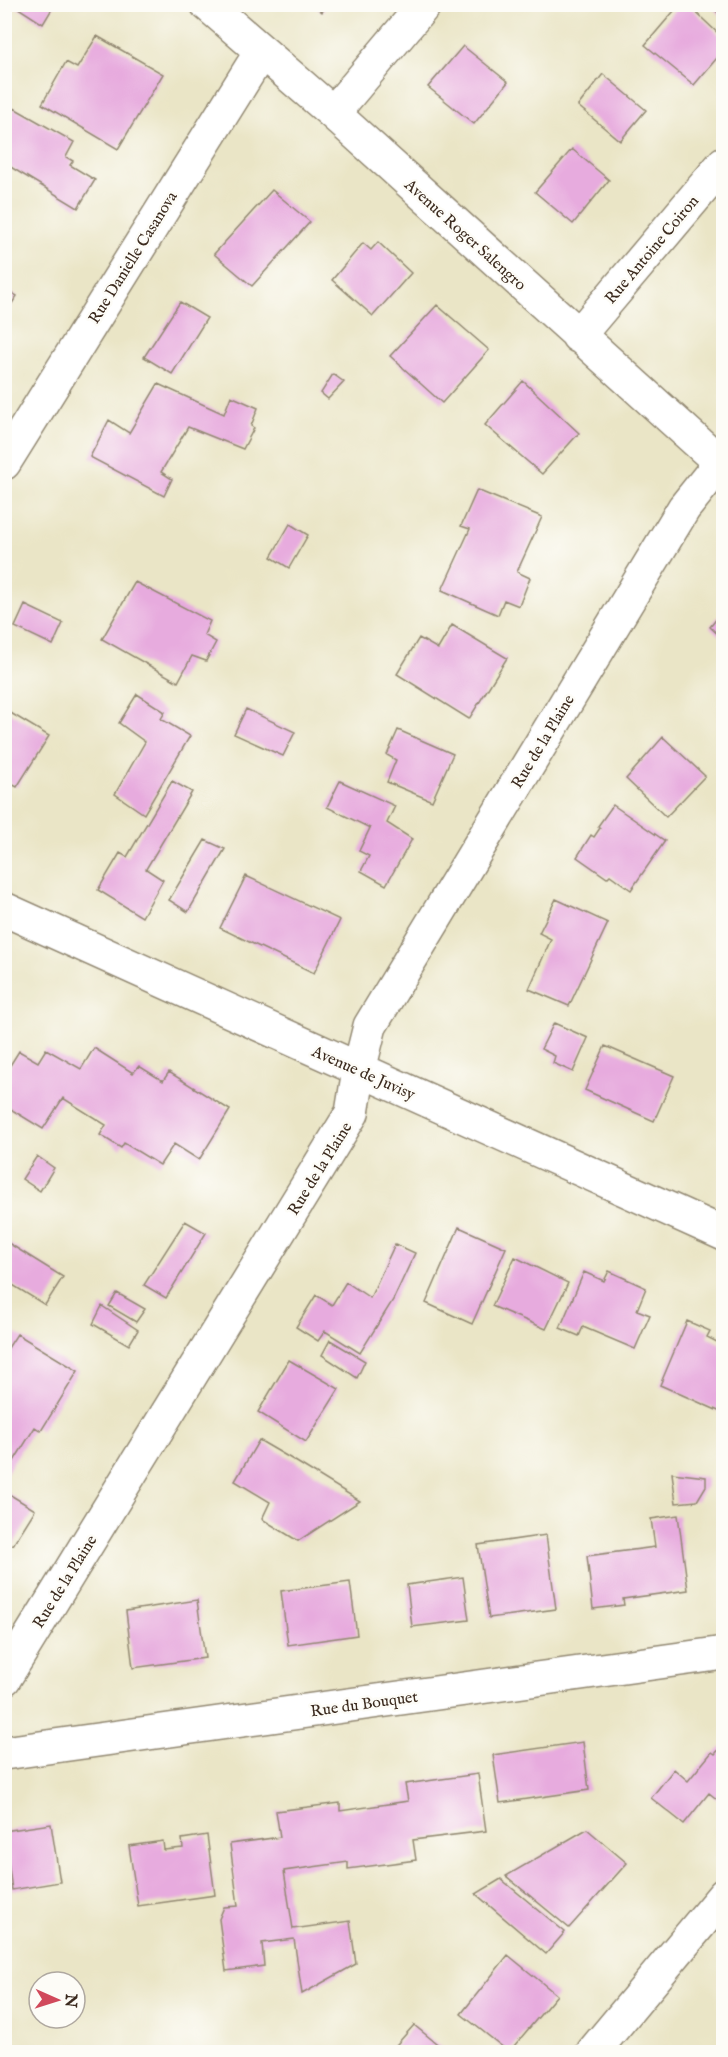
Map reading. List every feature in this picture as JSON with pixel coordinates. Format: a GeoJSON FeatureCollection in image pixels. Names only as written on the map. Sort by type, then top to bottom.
{"type":"FeatureCollection","features":[{"type":"Feature","properties":{"kind":"street","name":"Avenue Roger Salengro"},"geometry":{"type":"LineString","coordinates":[[207,4],[333,113],[722,465]]}},
{"type":"Feature","properties":{"kind":"street"},"geometry":{"type":"LineString","coordinates":[[333,113],[425,4]]}},
{"type":"Feature","properties":{"kind":"street","name":"Rue Danielle Casanova"},"geometry":{"type":"LineString","coordinates":[[4,463],[261,52]]}},
{"type":"Feature","properties":{"kind":"street","name":"Rue Antoine Coiron"},"geometry":{"type":"LineString","coordinates":[[578,336],[723,163]]}},
{"type":"Feature","properties":{"kind":"street","name":"Rue de la Plaine"},"geometry":{"type":"LineString","coordinates":[[4,1679],[352,1113],[359,1070],[370,1026],[684,508],[722,465]]}},
{"type":"Feature","properties":{"kind":"street","name":"Avenue de Juvisy"},"geometry":{"type":"LineString","coordinates":[[4,909],[723,1234]]}},
{"type":"Feature","properties":{"kind":"street","name":"Rue du Bouquet"},"geometry":{"type":"LineString","coordinates":[[4,1753],[723,1653]]}},
{"type":"Feature","properties":{"kind":"street"},"geometry":{"type":"LineString","coordinates":[[594,2052],[723,1895]]}},
{"type":"Feature","properties":{"kind":"building"},"geometry":{"type":"Polygon","coordinates":[[[12,4],[55,4],[43,24],[12,4]]]}},
{"type":"Feature","properties":{"kind":"building"},"geometry":{"type":"Polygon","coordinates":[[[312,4],[328,4],[322,12],[312,4]]]}},
{"type":"Feature","properties":{"kind":"building"},"geometry":{"type":"Polygon","coordinates":[[[680,4],[687,4],[723,38],[723,51],[694,85],[645,45],[680,4]]]}},
{"type":"Feature","properties":{"kind":"building"},"geometry":{"type":"Polygon","coordinates":[[[708,4],[723,4],[723,17],[708,4]]]}},
{"type":"Feature","properties":{"kind":"building"},"geometry":{"type":"Polygon","coordinates":[[[97,36],[163,74],[118,149],[42,104],[66,62],[77,68],[97,36]]]}},
{"type":"Feature","properties":{"kind":"building"},"geometry":{"type":"Polygon","coordinates":[[[463,46],[508,82],[474,124],[428,87],[463,46]]]}},
{"type":"Feature","properties":{"kind":"building"},"geometry":{"type":"Polygon","coordinates":[[[603,74],[646,110],[620,141],[578,106],[603,74]]]}},
{"type":"Feature","properties":{"kind":"building"},"geometry":{"type":"Polygon","coordinates":[[[14,108],[74,142],[66,157],[73,161],[70,165],[95,180],[78,208],[4,163],[4,124],[14,108]]]}},
{"type":"Feature","properties":{"kind":"building"},"geometry":{"type":"Polygon","coordinates":[[[572,149],[609,180],[573,224],[535,192],[572,149]]]}},
{"type":"Feature","properties":{"kind":"building"},"geometry":{"type":"Polygon","coordinates":[[[272,190],[310,222],[252,286],[214,254],[272,190]]]}},
{"type":"Feature","properties":{"kind":"building"},"geometry":{"type":"Polygon","coordinates":[[[378,242],[411,273],[373,316],[332,280],[363,243],[371,250],[378,242]]]}},
{"type":"Feature","properties":{"kind":"building"},"geometry":{"type":"Polygon","coordinates":[[[4,288],[17,296],[4,315],[4,288]]]}},
{"type":"Feature","properties":{"kind":"building"},"geometry":{"type":"Polygon","coordinates":[[[180,302],[207,318],[172,374],[144,357],[180,302]]]}},
{"type":"Feature","properties":{"kind":"building"},"geometry":{"type":"Polygon","coordinates":[[[437,305],[489,350],[442,403],[390,356],[437,305]]]}},
{"type":"Feature","properties":{"kind":"building"},"geometry":{"type":"Polygon","coordinates":[[[333,374],[344,382],[328,399],[321,393],[333,374]]]}},
{"type":"Feature","properties":{"kind":"building"},"geometry":{"type":"Polygon","coordinates":[[[523,381],[579,433],[542,474],[485,425],[523,381]]]}},
{"type":"Feature","properties":{"kind":"building"},"geometry":{"type":"Polygon","coordinates":[[[158,384],[224,414],[231,396],[258,408],[251,426],[254,428],[243,449],[188,427],[161,472],[172,479],[164,496],[90,457],[109,420],[129,433],[158,384]]]}},
{"type":"Feature","properties":{"kind":"building"},"geometry":{"type":"Polygon","coordinates":[[[477,490],[542,517],[517,572],[530,578],[519,606],[504,600],[498,615],[442,590],[470,529],[461,526],[477,490]]]}},
{"type":"Feature","properties":{"kind":"building"},"geometry":{"type":"Polygon","coordinates":[[[290,524],[308,535],[289,568],[271,557],[290,524]]]}},
{"type":"Feature","properties":{"kind":"building"},"geometry":{"type":"Polygon","coordinates":[[[135,582],[210,621],[204,635],[216,642],[206,661],[192,656],[178,682],[102,639],[135,582]]]}},
{"type":"Feature","properties":{"kind":"building"},"geometry":{"type":"Polygon","coordinates":[[[25,605],[63,623],[53,645],[15,627],[25,605]]]}},
{"type":"Feature","properties":{"kind":"building"},"geometry":{"type":"Polygon","coordinates":[[[723,611],[723,639],[710,627],[723,611]]]}},
{"type":"Feature","properties":{"kind":"building"},"geometry":{"type":"Polygon","coordinates":[[[452,625],[507,658],[469,719],[397,674],[419,638],[438,649],[452,625]]]}},
{"type":"Feature","properties":{"kind":"building"},"geometry":{"type":"Polygon","coordinates":[[[137,694],[165,712],[161,719],[190,736],[144,814],[115,794],[145,742],[119,723],[137,694]]]}},
{"type":"Feature","properties":{"kind":"building"},"geometry":{"type":"Polygon","coordinates":[[[4,709],[49,736],[17,787],[4,780],[4,709]]]}},
{"type":"Feature","properties":{"kind":"building"},"geometry":{"type":"Polygon","coordinates":[[[246,709],[295,732],[283,756],[234,734],[246,709]]]}},
{"type":"Feature","properties":{"kind":"building"},"geometry":{"type":"Polygon","coordinates":[[[398,730],[453,754],[432,801],[387,782],[396,760],[387,755],[398,730]]]}},
{"type":"Feature","properties":{"kind":"building"},"geometry":{"type":"Polygon","coordinates":[[[663,737],[705,776],[666,817],[626,779],[663,737]]]}},
{"type":"Feature","properties":{"kind":"building"},"geometry":{"type":"Polygon","coordinates":[[[172,781],[192,792],[146,869],[163,880],[142,917],[98,890],[120,853],[127,857],[172,781]]]}},
{"type":"Feature","properties":{"kind":"building"},"geometry":{"type":"Polygon","coordinates":[[[340,781],[395,806],[387,823],[412,839],[386,885],[361,871],[369,856],[359,851],[370,828],[327,807],[340,781]]]}},
{"type":"Feature","properties":{"kind":"building"},"geometry":{"type":"Polygon","coordinates":[[[613,805],[665,841],[631,890],[610,875],[607,878],[577,857],[591,835],[594,837],[600,828],[598,826],[613,805]]]}},
{"type":"Feature","properties":{"kind":"building"},"geometry":{"type":"Polygon","coordinates":[[[205,840],[225,849],[188,912],[169,900],[205,840]]]}},
{"type":"Feature","properties":{"kind":"building"},"geometry":{"type":"Polygon","coordinates":[[[246,876],[340,920],[314,973],[220,928],[246,876]]]}},
{"type":"Feature","properties":{"kind":"building"},"geometry":{"type":"Polygon","coordinates":[[[556,899],[608,923],[569,1006],[529,989],[551,939],[539,933],[556,899]]]}},
{"type":"Feature","properties":{"kind":"building"},"geometry":{"type":"Polygon","coordinates":[[[554,1023],[588,1038],[573,1072],[553,1063],[555,1056],[541,1049],[554,1023]]]}},
{"type":"Feature","properties":{"kind":"building"},"geometry":{"type":"Polygon","coordinates":[[[605,1046],[674,1076],[654,1121],[585,1090],[605,1046]]]}},
{"type":"Feature","properties":{"kind":"building"},"geometry":{"type":"Polygon","coordinates":[[[94,1048],[133,1073],[139,1066],[163,1081],[169,1072],[230,1110],[199,1160],[174,1144],[160,1165],[124,1143],[121,1148],[100,1135],[106,1125],[63,1098],[43,1129],[4,1105],[4,1075],[19,1051],[38,1062],[46,1049],[81,1069],[94,1048]]]}},
{"type":"Feature","properties":{"kind":"building"},"geometry":{"type":"Polygon","coordinates":[[[37,1156],[54,1168],[40,1191],[22,1179],[37,1156]]]}},
{"type":"Feature","properties":{"kind":"building"},"geometry":{"type":"Polygon","coordinates":[[[185,1221],[206,1233],[166,1298],[144,1285],[185,1221]]]}},
{"type":"Feature","properties":{"kind":"building"},"geometry":{"type":"Polygon","coordinates":[[[459,1227],[506,1248],[472,1324],[426,1303],[459,1227]]]}},
{"type":"Feature","properties":{"kind":"building"},"geometry":{"type":"Polygon","coordinates":[[[5,1241],[63,1277],[45,1305],[8,1282],[5,1287],[5,1241]]]}},
{"type":"Feature","properties":{"kind":"building"},"geometry":{"type":"Polygon","coordinates":[[[395,1244],[415,1253],[393,1300],[360,1353],[325,1331],[318,1341],[296,1327],[316,1295],[332,1305],[346,1282],[370,1298],[395,1244]]]}},
{"type":"Feature","properties":{"kind":"building"},"geometry":{"type":"Polygon","coordinates":[[[515,1257],[568,1283],[546,1329],[492,1306],[515,1257]]]}},
{"type":"Feature","properties":{"kind":"building"},"geometry":{"type":"Polygon","coordinates":[[[609,1271],[646,1288],[637,1310],[650,1315],[635,1349],[583,1327],[579,1336],[560,1328],[584,1272],[604,1281],[609,1271]]]}},
{"type":"Feature","properties":{"kind":"building"},"geometry":{"type":"Polygon","coordinates":[[[117,1293],[145,1309],[136,1322],[109,1306],[117,1293]]]}},
{"type":"Feature","properties":{"kind":"building"},"geometry":{"type":"Polygon","coordinates":[[[102,1306],[138,1330],[129,1345],[93,1324],[102,1306]]]}},
{"type":"Feature","properties":{"kind":"building"},"geometry":{"type":"Polygon","coordinates":[[[687,1321],[710,1331],[707,1337],[723,1345],[723,1413],[660,1385],[687,1321]]]}},
{"type":"Feature","properties":{"kind":"building"},"geometry":{"type":"Polygon","coordinates":[[[17,1334],[78,1371],[41,1431],[35,1427],[4,1477],[4,1354],[17,1334]]]}},
{"type":"Feature","properties":{"kind":"building"},"geometry":{"type":"Polygon","coordinates":[[[330,1340],[365,1361],[357,1378],[322,1355],[330,1340]]]}},
{"type":"Feature","properties":{"kind":"building"},"geometry":{"type":"Polygon","coordinates":[[[289,1360],[339,1389],[306,1442],[258,1412],[289,1360]]]}},
{"type":"Feature","properties":{"kind":"building"},"geometry":{"type":"Polygon","coordinates":[[[259,1440],[360,1501],[298,1541],[262,1519],[270,1502],[235,1481],[259,1440]]]}},
{"type":"Feature","properties":{"kind":"building"},"geometry":{"type":"Polygon","coordinates":[[[672,1473],[706,1477],[706,1486],[697,1501],[676,1503],[672,1473]]]}},
{"type":"Feature","properties":{"kind":"building"},"geometry":{"type":"Polygon","coordinates":[[[4,1491],[35,1510],[13,1545],[4,1540],[4,1491]]]}},
{"type":"Feature","properties":{"kind":"building"},"geometry":{"type":"Polygon","coordinates":[[[678,1515],[688,1590],[623,1599],[624,1605],[593,1609],[587,1556],[655,1547],[651,1519],[678,1515]]]}},
{"type":"Feature","properties":{"kind":"building"},"geometry":{"type":"Polygon","coordinates":[[[546,1535],[556,1609],[489,1618],[478,1545],[546,1535]]]}},
{"type":"Feature","properties":{"kind":"building"},"geometry":{"type":"Polygon","coordinates":[[[463,1577],[469,1620],[412,1627],[407,1585],[463,1577]]]}},
{"type":"Feature","properties":{"kind":"building"},"geometry":{"type":"Polygon","coordinates":[[[350,1582],[357,1635],[288,1645],[281,1591],[350,1582]]]}},
{"type":"Feature","properties":{"kind":"building"},"geometry":{"type":"Polygon","coordinates":[[[197,1600],[205,1658],[133,1668],[126,1611],[197,1600]]]}},
{"type":"Feature","properties":{"kind":"building"},"geometry":{"type":"Polygon","coordinates":[[[583,1742],[589,1790],[500,1803],[493,1755],[583,1742]]]}},
{"type":"Feature","properties":{"kind":"building"},"geometry":{"type":"Polygon","coordinates":[[[723,1745],[723,1804],[709,1793],[684,1824],[651,1798],[674,1769],[688,1781],[712,1752],[715,1754],[723,1745]]]}},
{"type":"Feature","properties":{"kind":"building"},"geometry":{"type":"Polygon","coordinates":[[[478,1774],[486,1831],[413,1840],[416,1860],[348,1869],[348,1862],[284,1871],[293,1929],[350,1921],[356,1964],[302,1994],[294,1939],[262,1943],[264,1966],[226,1971],[219,1919],[224,1907],[238,1906],[230,1844],[280,1837],[276,1811],[340,1803],[340,1811],[408,1801],[405,1784],[478,1774]]]}},
{"type":"Feature","properties":{"kind":"building"},"geometry":{"type":"Polygon","coordinates":[[[51,1824],[60,1882],[12,1890],[4,1831],[51,1824]]]}},
{"type":"Feature","properties":{"kind":"building"},"geometry":{"type":"Polygon","coordinates":[[[587,1829],[627,1863],[569,1928],[506,1876],[587,1829]]]}},
{"type":"Feature","properties":{"kind":"building"},"geometry":{"type":"Polygon","coordinates":[[[207,1835],[215,1895],[138,1906],[129,1846],[163,1841],[164,1850],[183,1848],[182,1839],[207,1835]]]}},
{"type":"Feature","properties":{"kind":"building"},"geometry":{"type":"Polygon","coordinates":[[[501,1879],[565,1932],[546,1954],[476,1894],[501,1879]]]}},
{"type":"Feature","properties":{"kind":"building"},"geometry":{"type":"Polygon","coordinates":[[[508,1955],[557,1995],[509,2052],[461,2014],[508,1955]]]}},
{"type":"Feature","properties":{"kind":"building"},"geometry":{"type":"Polygon","coordinates":[[[414,2025],[447,2052],[390,2052],[414,2025]]]}}]}
